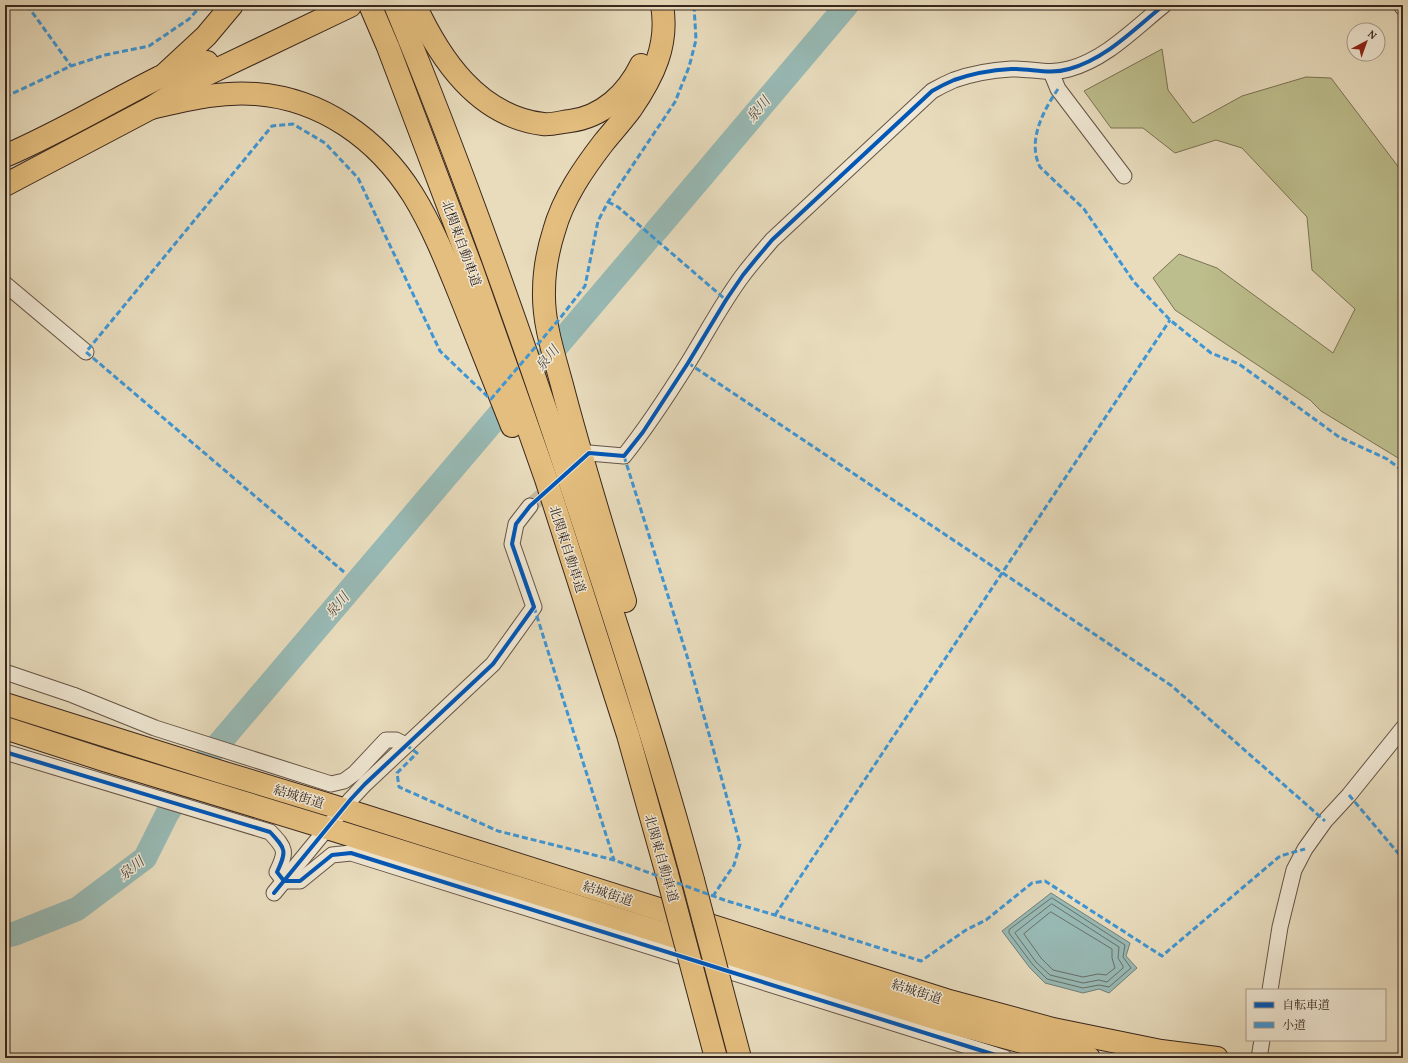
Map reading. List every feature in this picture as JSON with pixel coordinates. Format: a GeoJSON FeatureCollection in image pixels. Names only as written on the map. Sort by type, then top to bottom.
{"type":"FeatureCollection","features":[{"type":"Feature","properties":{"kind":"highway"},"geometry":{"type":"LineString","coordinates":[[163,76],[206,36],[232,5]]}},
{"type":"Feature","properties":{"kind":"highway"},"geometry":{"type":"LineString","coordinates":[[5,156],[38,142],[163,76],[198,66],[325,5]]}},
{"type":"Feature","properties":{"kind":"highway","name":"北関東自動車道"},"geometry":{"type":"LineString","coordinates":[[395,5],[491,252],[527,354],[576,452],[630,617],[678,824],[740,1058]]}},
{"type":"Feature","properties":{"kind":"highway"},"geometry":{"type":"LineString","coordinates":[[415,5],[427,31],[441,54],[454,73],[465,84],[495,108],[512,116],[544,124],[578,120],[594,115],[617,98],[628,86],[638,72],[646,56],[650,39],[651,21],[649,5]]}},
{"type":"Feature","properties":{"kind":"highway"},"geometry":{"type":"LineString","coordinates":[[576,452],[548,328],[544,292],[546,269],[554,230],[568,197],[604,142],[630,110],[651,76],[663,43],[662,5]]}},
{"type":"Feature","properties":{"kind":"highway"},"geometry":{"type":"LineString","coordinates":[[5,185],[151,108],[193,81],[360,6]]}},
{"type":"Feature","properties":{"kind":"highway","name":"北関東自動車道"},"geometry":{"type":"LineString","coordinates":[[360,6],[390,55],[469,262],[503,381],[538,491],[598,645],[628,735],[716,1058]]}},
{"type":"Feature","properties":{"kind":"highway"},"geometry":{"type":"LineString","coordinates":[[151,108],[205,96],[228,93],[281,97],[305,104],[329,115],[367,141],[396,171],[413,195],[429,225],[453,280],[503,381]]}},
{"type":"Feature","properties":{"kind":"highway","name":"結城街道"},"geometry":{"type":"LineString","coordinates":[[5,704],[343,809],[946,1000],[1053,1029],[1161,1050],[1218,1058]]}},
{"type":"Feature","properties":{"kind":"highway","name":"結城街道"},"geometry":{"type":"LineString","coordinates":[[8,729],[101,770],[166,779],[941,1020],[1048,1049],[1089,1058]]}},
{"type":"Feature","properties":{"kind":"street"},"geometry":{"type":"LineString","coordinates":[[576,452],[624,456],[643,432],[688,364],[726,300],[743,275],[772,240],[932,91],[955,80],[983,73],[1012,69],[1051,72],[1067,70],[1085,64],[1106,52],[1164,5]]}},
{"type":"Feature","properties":{"kind":"street"},"geometry":{"type":"LineString","coordinates":[[1051,72],[1058,89],[1124,176]]}},
{"type":"Feature","properties":{"kind":"street"},"geometry":{"type":"LineString","coordinates":[[5,284],[86,352]]}},
{"type":"Feature","properties":{"kind":"street"},"geometry":{"type":"LineString","coordinates":[[274,893],[326,828],[364,784],[494,664],[534,607],[512,544],[516,524],[538,491]]}},
{"type":"Feature","properties":{"kind":"street"},"geometry":{"type":"LineString","coordinates":[[5,672],[73,695],[155,728],[331,784],[344,781],[355,773],[386,740],[396,740],[406,746]]}},
{"type":"Feature","properties":{"kind":"street"},"geometry":{"type":"LineString","coordinates":[[1270,989],[1280,927],[1294,870],[1305,849],[1325,821],[1349,795],[1403,728]]}},
{"type":"Feature","properties":{"kind":"street"},"geometry":{"type":"LineString","coordinates":[[8,729],[5,752],[101,770],[152,796],[270,832],[282,844],[284,857],[278,872],[284,881]]}},
{"type":"Feature","properties":{"kind":"street"},"geometry":{"type":"LineString","coordinates":[[284,881],[300,881],[332,855],[351,853],[1005,1058]]}},
{"type":"Feature","properties":{"kind":"street"},"geometry":{"type":"LineString","coordinates":[[1259,1058],[1262,1041]]}},
{"type":"Feature","properties":{"kind":"green space"},"geometry":{"type":"Polygon","coordinates":[[[1162,49],[1168,90],[1193,123],[1242,96],[1306,77],[1331,78],[1403,173],[1403,461],[1321,411],[1310,400],[1175,310],[1153,278],[1179,254],[1217,268],[1333,353],[1355,309],[1312,270],[1307,217],[1242,148],[1216,140],[1175,153],[1143,128],[1111,128],[1084,91],[1162,49]]]}},
{"type":"Feature","properties":{"kind":"water"},"geometry":{"type":"Polygon","coordinates":[[[1051,893],[1130,943],[1126,956],[1137,968],[1109,993],[1099,989],[1083,993],[1045,983],[1030,968],[1002,931],[1051,893]]]}},
{"type":"Feature","properties":{"kind":"waterway","name":"泉川"},"geometry":{"type":"LineString","coordinates":[[655,232],[847,5]]}},
{"type":"Feature","properties":{"kind":"waterway","name":"泉川"},"geometry":{"type":"LineString","coordinates":[[5,936],[14,934],[77,909],[145,858],[167,814],[194,773],[649,238]]}},
{"type":"Feature","properties":{"kind":"tunnel"},"geometry":{"type":"LineString","coordinates":[[530,506],[555,484]]}},
{"type":"Feature","properties":{"kind":"marked path"},"geometry":{"type":"LineString","coordinates":[[27,5],[71,66]]}},
{"type":"Feature","properties":{"kind":"marked path"},"geometry":{"type":"LineString","coordinates":[[5,97],[71,66],[105,55],[149,46],[189,19],[202,5]]}},
{"type":"Feature","properties":{"kind":"marked path"},"geometry":{"type":"LineString","coordinates":[[344,572],[86,352],[272,126],[293,124],[325,143],[358,178],[440,351],[491,399],[561,317],[585,286],[598,221],[608,202],[675,102],[689,67],[696,40],[694,5]]}},
{"type":"Feature","properties":{"kind":"marked path"},"geometry":{"type":"LineString","coordinates":[[1058,89],[1042,116],[1038,126],[1035,147],[1036,157],[1040,167],[1084,209],[1134,282],[1170,320],[1211,353],[1239,364],[1339,437],[1387,459],[1403,471]]}},
{"type":"Feature","properties":{"kind":"marked path"},"geometry":{"type":"LineString","coordinates":[[608,202],[618,207],[726,300]]}},
{"type":"Feature","properties":{"kind":"marked path"},"geometry":{"type":"LineString","coordinates":[[775,915],[1170,320]]}},
{"type":"Feature","properties":{"kind":"marked path"},"geometry":{"type":"LineString","coordinates":[[688,363],[1172,686],[1325,821]]}},
{"type":"Feature","properties":{"kind":"marked path"},"geometry":{"type":"LineString","coordinates":[[624,456],[687,656],[740,844],[734,865],[713,896]]}},
{"type":"Feature","properties":{"kind":"marked path"},"geometry":{"type":"LineString","coordinates":[[534,607],[614,860]]}},
{"type":"Feature","properties":{"kind":"marked path"},"geometry":{"type":"LineString","coordinates":[[406,745],[417,753],[397,773],[399,787],[498,831],[614,860],[727,901],[921,961],[966,930],[986,920],[1032,883],[1045,881],[1162,956],[1280,856],[1305,849]]}},
{"type":"Feature","properties":{"kind":"marked path"},"geometry":{"type":"LineString","coordinates":[[1349,795],[1403,859]]}},
{"type":"Feature","properties":{"kind":"cycle path"},"geometry":{"type":"LineString","coordinates":[[274,893],[365,784],[493,664],[534,607],[512,544],[516,524],[530,506],[589,453],[624,456],[643,432],[743,275],[772,240],[932,91],[954,80],[997,70],[1018,69],[1062,71],[1069,69],[1107,51],[1164,5]]}},
{"type":"Feature","properties":{"kind":"cycle path"},"geometry":{"type":"LineString","coordinates":[[5,752],[270,832],[279,842],[283,850],[282,859],[277,872],[284,881],[300,881],[332,855],[351,853],[1005,1058]]}}]}
